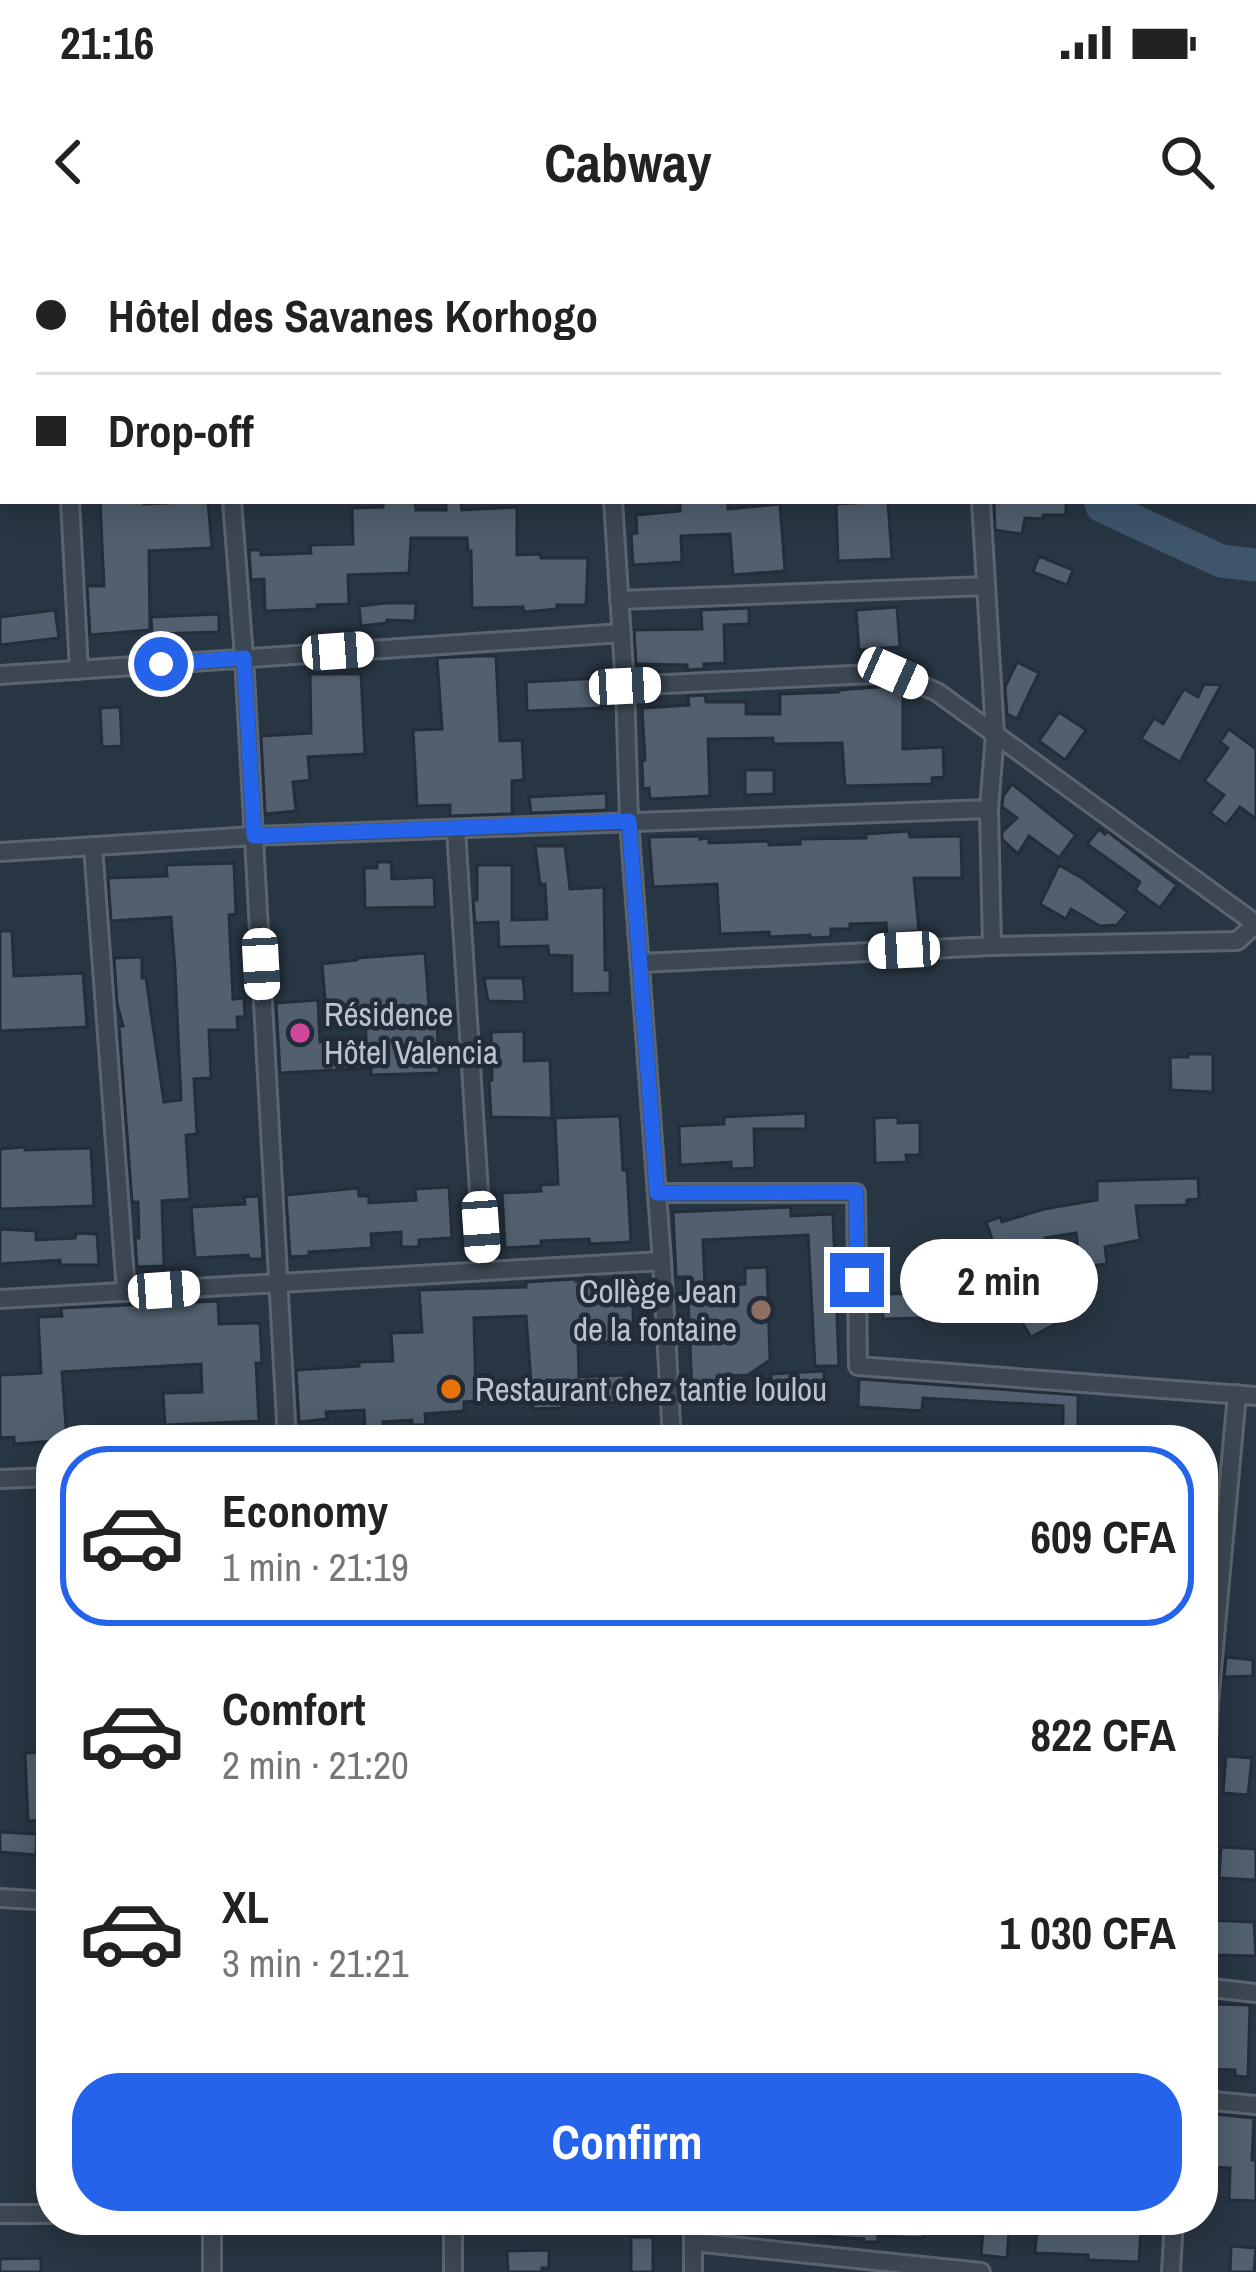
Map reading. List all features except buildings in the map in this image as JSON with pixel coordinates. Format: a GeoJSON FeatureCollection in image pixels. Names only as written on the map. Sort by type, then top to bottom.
{"type":"FeatureCollection","features":[{"type":"Feature","properties":{"kind":"street"},"geometry":{"type":"LineString","coordinates":[[70,504],[79,670]]}},
{"type":"Feature","properties":{"kind":"street"},"geometry":{"type":"LineString","coordinates":[[232,504],[286,1425]]}},
{"type":"Feature","properties":{"kind":"street"},"geometry":{"type":"LineString","coordinates":[[613,504],[629,821],[671,1425]]}},
{"type":"Feature","properties":{"kind":"street"},"geometry":{"type":"LineString","coordinates":[[981,504],[995,734],[989,808],[992,946]]}},
{"type":"Feature","properties":{"kind":"street"},"geometry":{"type":"LineString","coordinates":[[619,600],[986,586]]}},
{"type":"Feature","properties":{"kind":"street"},"geometry":{"type":"LineString","coordinates":[[0,675],[622,633]]}},
{"type":"Feature","properties":{"kind":"street"},"geometry":{"type":"LineString","coordinates":[[625,686],[893,673],[937,692],[1256,924],[1237,941],[992,946],[640,963]]}},
{"type":"Feature","properties":{"kind":"street"},"geometry":{"type":"LineString","coordinates":[[0,852],[254,836],[989,808]]}},
{"type":"Feature","properties":{"kind":"street"},"geometry":{"type":"LineString","coordinates":[[456,830],[484,1271]]}},
{"type":"Feature","properties":{"kind":"street"},"geometry":{"type":"LineString","coordinates":[[93,846],[126,1292]]}},
{"type":"Feature","properties":{"kind":"street"},"geometry":{"type":"LineString","coordinates":[[657,1193],[856,1192],[858,1366],[1246,1395],[1218,1559]]}},
{"type":"Feature","properties":{"kind":"street"},"geometry":{"type":"LineString","coordinates":[[0,1299],[662,1261]]}},
{"type":"Feature","properties":{"kind":"street"},"geometry":{"type":"LineString","coordinates":[[0,1479],[36,1478]]}},
{"type":"Feature","properties":{"kind":"street"},"geometry":{"type":"LineString","coordinates":[[0,1898],[36,1900]]}},
{"type":"Feature","properties":{"kind":"street"},"geometry":{"type":"LineString","coordinates":[[1218,1989],[1256,1993]]}},
{"type":"Feature","properties":{"kind":"street"},"geometry":{"type":"LineString","coordinates":[[1218,2101],[1256,2104]]}},
{"type":"Feature","properties":{"kind":"street"},"geometry":{"type":"LineString","coordinates":[[0,2214],[36,2214]]}},
{"type":"Feature","properties":{"kind":"street"},"geometry":{"type":"LineString","coordinates":[[212,2235],[212,2272]]}},
{"type":"Feature","properties":{"kind":"street"},"geometry":{"type":"LineString","coordinates":[[453,2235],[453,2272]]}},
{"type":"Feature","properties":{"kind":"street"},"geometry":{"type":"LineString","coordinates":[[693,2235],[694,2272]]}},
{"type":"Feature","properties":{"kind":"street"},"geometry":{"type":"LineString","coordinates":[[1172,2272],[1173,2235]]}},
{"type":"Feature","properties":{"kind":"street"},"geometry":{"type":"LineString","coordinates":[[693,2242],[981,2272]]}},
{"type":"Feature","properties":{"kind":"waterway"},"geometry":{"type":"LineString","coordinates":[[1101,504],[1221,561],[1256,565]]}},
{"type":"Feature","properties":{"kind":"place","name":"Résidence Hôtel Valencia"},"geometry":{"type":"Point","coordinates":[300,1033]}},
{"type":"Feature","properties":{"kind":"place","name":"Collège Jean de la fontaine"},"geometry":{"type":"Point","coordinates":[761,1310]}},
{"type":"Feature","properties":{"kind":"place","name":"Restaurant chez tantie loulou"},"geometry":{"type":"Point","coordinates":[451,1389]}},
{"type":"Feature","properties":{"kind":"route"},"geometry":{"type":"LineString","coordinates":[[161,664],[244,658],[254,836],[629,821],[657,1193],[856,1192],[857,1280]]}}]}
